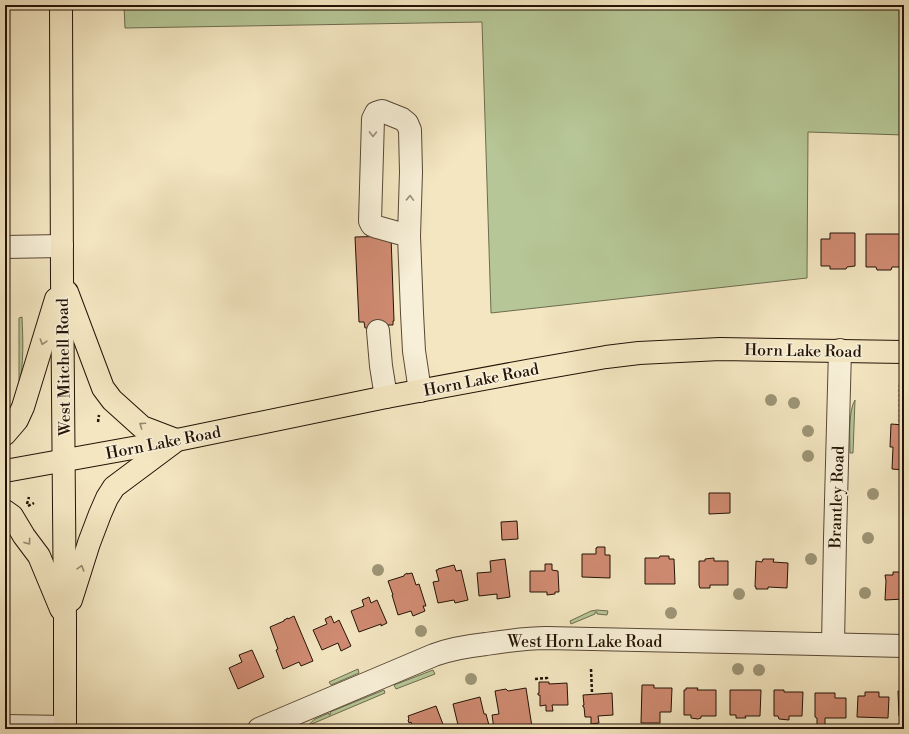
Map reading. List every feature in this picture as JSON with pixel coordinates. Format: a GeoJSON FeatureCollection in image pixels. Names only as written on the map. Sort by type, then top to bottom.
{"type":"FeatureCollection","features":[{"type":"Feature","properties":{"kind":"main road","name":"West Mitchell Road"},"geometry":{"type":"LineString","coordinates":[[61,5],[65,728]]}},
{"type":"Feature","properties":{"kind":"main road"},"geometry":{"type":"LineString","coordinates":[[5,434],[17,420],[24,407],[62,278]]}},
{"type":"Feature","properties":{"kind":"main road"},"geometry":{"type":"LineString","coordinates":[[62,278],[103,388],[112,400],[142,427],[177,440]]}},
{"type":"Feature","properties":{"kind":"main road","name":"Horn Lake Road"},"geometry":{"type":"LineString","coordinates":[[5,471],[177,440],[386,397],[606,357],[639,353],[720,348],[904,352]]}},
{"type":"Feature","properties":{"kind":"main road"},"geometry":{"type":"LineString","coordinates":[[65,619],[89,544],[107,498],[114,487],[177,440]]}},
{"type":"Feature","properties":{"kind":"main road"},"geometry":{"type":"LineString","coordinates":[[5,511],[12,516],[24,536],[39,556],[65,619]]}},
{"type":"Feature","properties":{"kind":"street"},"geometry":{"type":"LineString","coordinates":[[409,236],[377,227],[372,225],[370,222],[373,119],[376,113],[382,111],[402,119],[407,123],[410,130],[411,172],[409,236],[414,351],[420,391]]}},
{"type":"Feature","properties":{"kind":"street"},"geometry":{"type":"LineString","coordinates":[[5,247],[62,246]]}},
{"type":"Feature","properties":{"kind":"street"},"geometry":{"type":"LineString","coordinates":[[378,331],[381,366],[386,397]]}},
{"type":"Feature","properties":{"kind":"street","name":"Brantley Road"},"geometry":{"type":"LineString","coordinates":[[833,644],[840,350]]}},
{"type":"Feature","properties":{"kind":"street","name":"West Horn Lake Road"},"geometry":{"type":"LineString","coordinates":[[271,727],[442,652],[500,642],[546,638],[904,646]]}},
{"type":"Feature","properties":{"kind":"street"},"geometry":{"type":"LineString","coordinates":[[5,726],[65,728]]}},
{"type":"Feature","properties":{"kind":"path"},"geometry":{"type":"LineString","coordinates":[[900,385],[900,422]]}},
{"type":"Feature","properties":{"kind":"path"},"geometry":{"type":"LineString","coordinates":[[591,669],[592,693]]}},
{"type":"Feature","properties":{"kind":"path"},"geometry":{"type":"LineString","coordinates":[[534,679],[547,678],[547,681]]}},
{"type":"Feature","properties":{"kind":"green space"},"geometry":{"type":"Polygon","coordinates":[[[124,5],[904,5],[904,135],[808,132],[807,278],[491,313],[482,22],[125,28],[124,5]]]}},
{"type":"Feature","properties":{"kind":"green space"},"geometry":{"type":"Polygon","coordinates":[[[22,317],[23,343],[21,378],[19,386],[19,318],[22,317]]]}},
{"type":"Feature","properties":{"kind":"green space"},"geometry":{"type":"Polygon","coordinates":[[[855,400],[853,453],[850,453],[850,418],[855,400]]]}},
{"type":"Feature","properties":{"kind":"green space"},"geometry":{"type":"Polygon","coordinates":[[[591,611],[608,611],[607,615],[597,614],[597,612],[595,612],[595,614],[571,624],[570,621],[591,611]]]}},
{"type":"Feature","properties":{"kind":"green space"},"geometry":{"type":"Polygon","coordinates":[[[358,669],[359,673],[331,685],[329,682],[358,669]]]}},
{"type":"Feature","properties":{"kind":"green space"},"geometry":{"type":"Polygon","coordinates":[[[433,670],[435,674],[396,689],[394,685],[433,670]]]}},
{"type":"Feature","properties":{"kind":"green space"},"geometry":{"type":"Polygon","coordinates":[[[384,690],[385,693],[307,726],[315,719],[329,713],[329,715],[331,714],[330,712],[384,690]]]}},
{"type":"Feature","properties":{"kind":"building"},"geometry":{"type":"Polygon","coordinates":[[[830,233],[855,233],[855,266],[847,267],[846,269],[830,269],[830,266],[821,266],[821,239],[830,239],[830,233]]]}},
{"type":"Feature","properties":{"kind":"building"},"geometry":{"type":"Polygon","coordinates":[[[866,234],[902,234],[901,267],[892,267],[891,270],[877,270],[876,267],[866,267],[866,234]]]}},
{"type":"Feature","properties":{"kind":"building"},"geometry":{"type":"Polygon","coordinates":[[[391,236],[393,325],[388,325],[388,327],[365,328],[364,322],[359,322],[355,237],[391,236]]]}},
{"type":"Feature","properties":{"kind":"building"},"geometry":{"type":"Polygon","coordinates":[[[891,424],[904,425],[904,470],[892,469],[893,447],[890,447],[891,424]]]}},
{"type":"Feature","properties":{"kind":"building"},"geometry":{"type":"Polygon","coordinates":[[[709,493],[730,493],[730,513],[709,514],[709,493]]]}},
{"type":"Feature","properties":{"kind":"building"},"geometry":{"type":"Polygon","coordinates":[[[517,521],[518,539],[502,540],[501,522],[517,521]]]}},
{"type":"Feature","properties":{"kind":"building"},"geometry":{"type":"Polygon","coordinates":[[[597,547],[605,547],[605,555],[610,555],[610,578],[582,577],[582,554],[596,554],[597,547]]]}},
{"type":"Feature","properties":{"kind":"building"},"geometry":{"type":"Polygon","coordinates":[[[660,556],[669,556],[669,559],[674,559],[675,584],[645,584],[645,558],[659,558],[660,556]]]}},
{"type":"Feature","properties":{"kind":"building"},"geometry":{"type":"Polygon","coordinates":[[[714,558],[714,561],[728,561],[728,585],[710,585],[710,588],[700,588],[699,561],[714,558]]]}},
{"type":"Feature","properties":{"kind":"building"},"geometry":{"type":"Polygon","coordinates":[[[505,559],[510,597],[497,599],[497,594],[479,596],[477,573],[491,572],[490,561],[505,559]]]}},
{"type":"Feature","properties":{"kind":"building"},"geometry":{"type":"Polygon","coordinates":[[[763,559],[774,559],[773,562],[788,563],[787,588],[768,587],[768,589],[756,589],[756,561],[762,562],[763,559]]]}},
{"type":"Feature","properties":{"kind":"building"},"geometry":{"type":"Polygon","coordinates":[[[545,564],[552,564],[552,570],[558,571],[559,592],[547,595],[547,592],[530,592],[530,571],[545,571],[545,564]]]}},
{"type":"Feature","properties":{"kind":"building"},"geometry":{"type":"Polygon","coordinates":[[[454,565],[456,571],[461,570],[468,600],[455,603],[454,600],[438,603],[433,582],[439,581],[436,570],[454,565]]]}},
{"type":"Feature","properties":{"kind":"building"},"geometry":{"type":"Polygon","coordinates":[[[893,572],[904,572],[904,599],[885,600],[885,575],[893,575],[893,572]]]}},
{"type":"Feature","properties":{"kind":"building"},"geometry":{"type":"Polygon","coordinates":[[[407,573],[412,573],[416,585],[419,584],[426,606],[423,606],[425,611],[413,616],[411,611],[398,615],[388,581],[404,576],[407,573]]]}},
{"type":"Feature","properties":{"kind":"building"},"geometry":{"type":"Polygon","coordinates":[[[369,597],[371,603],[377,600],[387,623],[359,632],[351,611],[364,606],[362,600],[369,597]]]}},
{"type":"Feature","properties":{"kind":"building"},"geometry":{"type":"Polygon","coordinates":[[[294,616],[313,661],[301,666],[299,662],[283,669],[270,627],[294,616]]]}},
{"type":"Feature","properties":{"kind":"building"},"geometry":{"type":"Polygon","coordinates":[[[331,616],[334,623],[339,620],[351,646],[341,651],[338,643],[322,650],[313,630],[327,624],[325,619],[331,616]]]}},
{"type":"Feature","properties":{"kind":"building"},"geometry":{"type":"Polygon","coordinates":[[[252,650],[264,677],[238,689],[229,668],[242,662],[239,655],[252,650]]]}},
{"type":"Feature","properties":{"kind":"building"},"geometry":{"type":"Polygon","coordinates":[[[539,682],[549,682],[549,684],[567,683],[568,705],[552,705],[553,711],[546,711],[546,705],[540,706],[540,695],[538,695],[539,682]]]}},
{"type":"Feature","properties":{"kind":"building"},"geometry":{"type":"Polygon","coordinates":[[[642,685],[654,685],[654,688],[672,688],[671,712],[660,712],[660,723],[641,723],[642,685]]]}},
{"type":"Feature","properties":{"kind":"building"},"geometry":{"type":"Polygon","coordinates":[[[526,688],[532,727],[494,729],[492,715],[499,714],[495,691],[506,689],[508,691],[526,688]]]}},
{"type":"Feature","properties":{"kind":"building"},"geometry":{"type":"Polygon","coordinates":[[[686,688],[698,688],[697,690],[716,690],[716,716],[701,716],[701,718],[698,719],[691,718],[691,715],[684,715],[684,690],[686,690],[686,688]]]}},
{"type":"Feature","properties":{"kind":"building"},"geometry":{"type":"Polygon","coordinates":[[[730,690],[761,690],[760,716],[745,716],[746,718],[736,718],[736,715],[730,715],[730,690]]]}},
{"type":"Feature","properties":{"kind":"building"},"geometry":{"type":"Polygon","coordinates":[[[774,690],[784,690],[784,692],[803,692],[802,716],[789,716],[789,720],[779,719],[778,716],[774,716],[774,690]]]}},
{"type":"Feature","properties":{"kind":"building"},"geometry":{"type":"Polygon","coordinates":[[[898,691],[904,691],[904,717],[899,716],[898,691]]]}},
{"type":"Feature","properties":{"kind":"building"},"geometry":{"type":"Polygon","coordinates":[[[865,692],[879,692],[879,697],[889,697],[888,718],[857,717],[858,696],[865,696],[865,692]]]}},
{"type":"Feature","properties":{"kind":"building"},"geometry":{"type":"Polygon","coordinates":[[[612,693],[613,715],[598,716],[599,723],[591,724],[591,717],[585,717],[583,695],[612,693]]]}},
{"type":"Feature","properties":{"kind":"building"},"geometry":{"type":"Polygon","coordinates":[[[815,693],[835,693],[835,698],[846,698],[846,718],[825,718],[825,725],[817,725],[817,718],[815,717],[815,693]]]}},
{"type":"Feature","properties":{"kind":"building"},"geometry":{"type":"Polygon","coordinates":[[[480,697],[484,714],[486,714],[490,729],[459,729],[453,704],[480,697]]]}},
{"type":"Feature","properties":{"kind":"building"},"geometry":{"type":"Polygon","coordinates":[[[436,706],[444,727],[439,729],[412,729],[408,716],[436,706]]]}}]}
